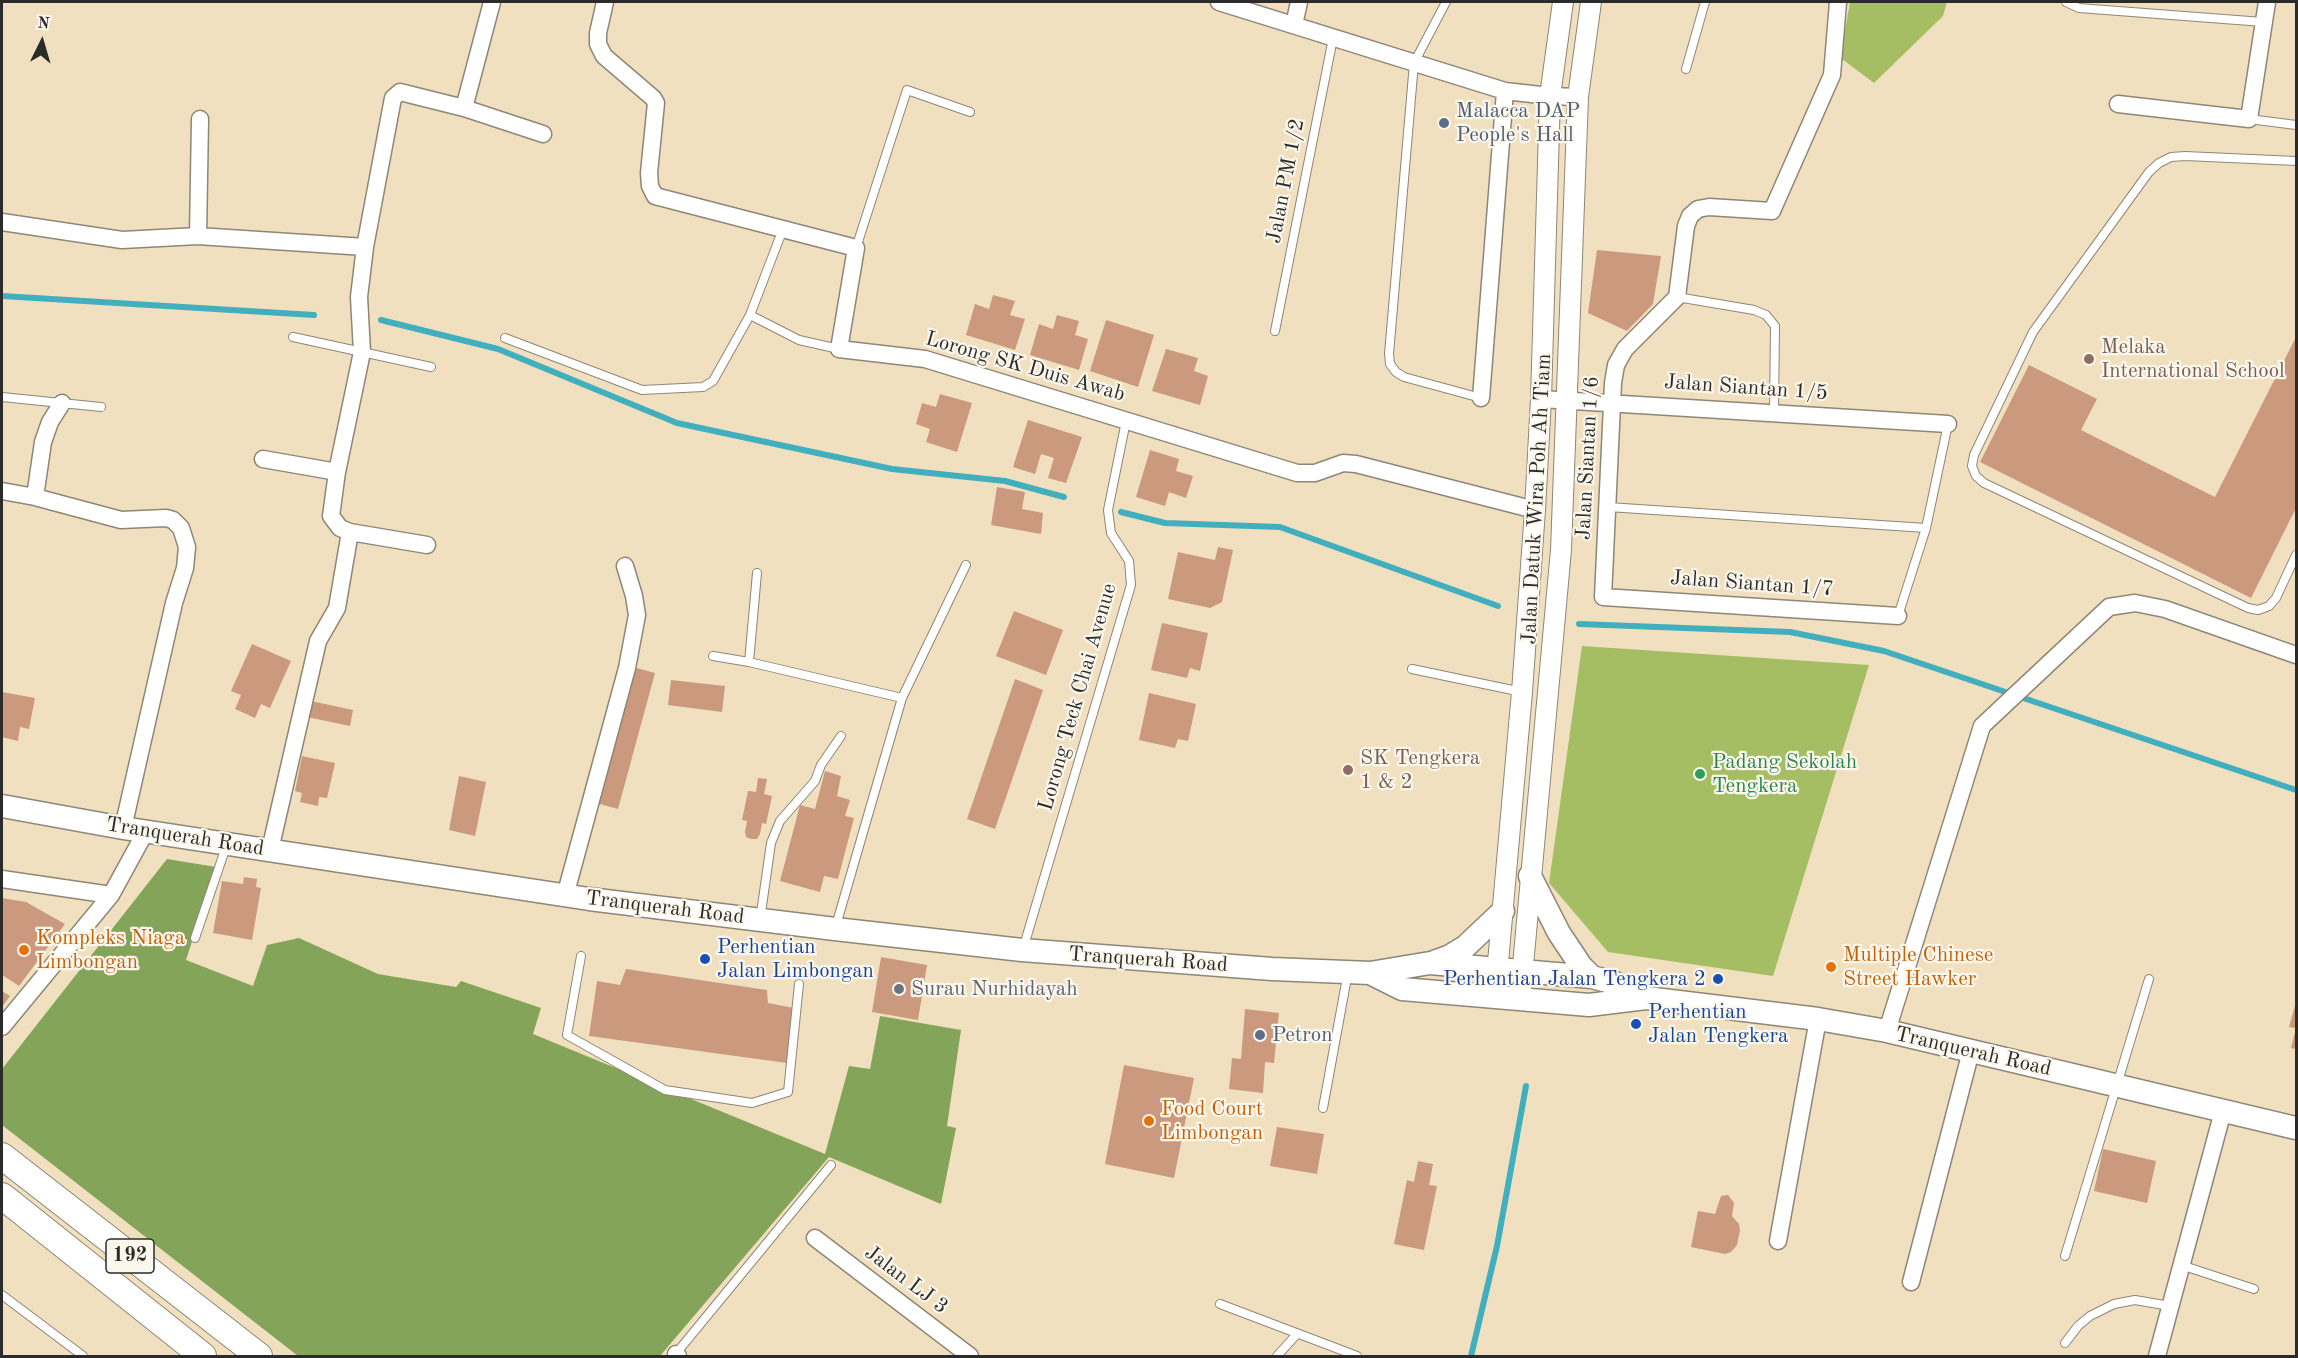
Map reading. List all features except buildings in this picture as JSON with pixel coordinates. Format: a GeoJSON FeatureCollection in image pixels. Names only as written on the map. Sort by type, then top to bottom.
{"type":"FeatureCollection","features":[{"type":"Feature","properties":{"kind":"main road","name":"Tranquerah Road"},"geometry":{"type":"LineString","coordinates":[[2,806],[123,828],[565,896],[835,929],[1022,950],[1272,969],[1359,972],[1430,963],[1592,977],[1615,983],[1646,998]]}},
{"type":"Feature","properties":{"kind":"main road"},"geometry":{"type":"LineString","coordinates":[[1530,876],[1558,933],[1581,966],[1592,977]]}},
{"type":"Feature","properties":{"kind":"main road"},"geometry":{"type":"LineString","coordinates":[[1430,963],[1450,956],[1465,947],[1503,911]]}},
{"type":"Feature","properties":{"kind":"main road","name":"Tranquerah Road"},"geometry":{"type":"LineString","coordinates":[[1359,972],[1402,988],[1589,1005],[1646,998],[1818,1019],[1887,1031],[2296,1128]]}},
{"type":"Feature","properties":{"kind":"main road","name":"192"},"geometry":{"type":"LineString","coordinates":[[2,1156],[259,1356]]}},
{"type":"Feature","properties":{"kind":"main road","name":"192"},"geometry":{"type":"LineString","coordinates":[[2,1196],[201,1356]]}},
{"type":"Feature","properties":{"kind":"street"},"geometry":{"type":"LineString","coordinates":[[464,108],[492,2]]}},
{"type":"Feature","properties":{"kind":"street"},"geometry":{"type":"LineString","coordinates":[[605,2],[598,33],[598,44],[604,56],[656,103],[649,173],[650,186],[655,196],[856,248],[839,350]]}},
{"type":"Feature","properties":{"kind":"street"},"geometry":{"type":"LineString","coordinates":[[1219,2],[1505,91],[1578,97]]}},
{"type":"Feature","properties":{"kind":"street"},"geometry":{"type":"LineString","coordinates":[[1294,25],[1299,2]]}},
{"type":"Feature","properties":{"kind":"street","name":"Jalan Datuk Wira Poh Ah Tiam"},"geometry":{"type":"LineString","coordinates":[[1495,996],[1522,692],[1535,510],[1541,399],[1550,96],[1563,2]]}},
{"type":"Feature","properties":{"kind":"street","name":"Jalan Datuk Wira Poh Ah Tiam"},"geometry":{"type":"LineString","coordinates":[[1520,998],[1561,550],[1578,97],[1591,2]]}},
{"type":"Feature","properties":{"kind":"street"},"geometry":{"type":"LineString","coordinates":[[1677,297],[1686,226],[1690,216],[1698,209],[1708,207],[1772,211],[1827,92],[1835,59],[1838,2]]}},
{"type":"Feature","properties":{"kind":"street"},"geometry":{"type":"LineString","coordinates":[[2118,104],[2250,119],[2267,2]]}},
{"type":"Feature","properties":{"kind":"street"},"geometry":{"type":"LineString","coordinates":[[1481,398],[1505,91]]}},
{"type":"Feature","properties":{"kind":"street"},"geometry":{"type":"LineString","coordinates":[[427,545],[350,532],[335,523],[331,516],[337,472],[362,352],[359,297],[365,247],[393,98],[400,92],[464,108],[543,134]]}},
{"type":"Feature","properties":{"kind":"street"},"geometry":{"type":"LineString","coordinates":[[198,236],[200,119]]}},
{"type":"Feature","properties":{"kind":"street"},"geometry":{"type":"LineString","coordinates":[[2,222],[122,240],[198,236],[365,247]]}},
{"type":"Feature","properties":{"kind":"street","name":"Jalan Siantan 1/6"},"geometry":{"type":"LineString","coordinates":[[1603,597],[1612,402],[1616,365],[1625,349],[1677,297]]}},
{"type":"Feature","properties":{"kind":"street","name":"Lorong SK Duis Awab"},"geometry":{"type":"LineString","coordinates":[[839,350],[925,359],[1297,473],[1315,473],[1343,464],[1356,464],[1535,510]]}},
{"type":"Feature","properties":{"kind":"street","name":"Jalan Siantan 1/5"},"geometry":{"type":"LineString","coordinates":[[1541,399],[1948,424]]}},
{"type":"Feature","properties":{"kind":"street"},"geometry":{"type":"LineString","coordinates":[[35,497],[43,442],[50,422],[62,403]]}},
{"type":"Feature","properties":{"kind":"street"},"geometry":{"type":"LineString","coordinates":[[263,459],[337,472]]}},
{"type":"Feature","properties":{"kind":"street"},"geometry":{"type":"LineString","coordinates":[[2,491],[35,497],[121,520],[166,518],[173,520],[181,528],[187,547],[185,567],[174,603],[123,828]]}},
{"type":"Feature","properties":{"kind":"street"},"geometry":{"type":"LineString","coordinates":[[270,850],[318,641],[337,608],[350,532]]}},
{"type":"Feature","properties":{"kind":"street"},"geometry":{"type":"LineString","coordinates":[[565,896],[627,668],[637,615],[625,566]]}},
{"type":"Feature","properties":{"kind":"street","name":"Jalan Siantan 1/7"},"geometry":{"type":"LineString","coordinates":[[1603,597],[1898,616]]}},
{"type":"Feature","properties":{"kind":"street"},"geometry":{"type":"LineString","coordinates":[[1887,1031],[1982,726],[2006,701],[2027,685],[2109,607],[2135,603],[2165,609],[2296,656]]}},
{"type":"Feature","properties":{"kind":"street"},"geometry":{"type":"LineString","coordinates":[[2,1027],[111,895],[146,831]]}},
{"type":"Feature","properties":{"kind":"street"},"geometry":{"type":"LineString","coordinates":[[2,879],[111,895]]}},
{"type":"Feature","properties":{"kind":"street"},"geometry":{"type":"LineString","coordinates":[[1778,1241],[1818,1019]]}},
{"type":"Feature","properties":{"kind":"street"},"geometry":{"type":"LineString","coordinates":[[1911,1282],[1971,1051]]}},
{"type":"Feature","properties":{"kind":"street"},"geometry":{"type":"LineString","coordinates":[[2157,1356],[2223,1111]]}},
{"type":"Feature","properties":{"kind":"street","name":"Jalan LJ 3"},"geometry":{"type":"LineString","coordinates":[[815,1238],[970,1356]]}},
{"type":"Feature","properties":{"kind":"lane"},"geometry":{"type":"LineString","coordinates":[[1446,2],[1414,63],[1389,354],[1390,364],[1404,377],[1481,398]]}},
{"type":"Feature","properties":{"kind":"lane"},"geometry":{"type":"LineString","coordinates":[[1686,69],[1705,2]]}},
{"type":"Feature","properties":{"kind":"lane"},"geometry":{"type":"LineString","coordinates":[[2066,2],[2079,8],[2264,22]]}},
{"type":"Feature","properties":{"kind":"lane","name":"Jalan PM 1/2"},"geometry":{"type":"LineString","coordinates":[[1275,331],[1333,38]]}},
{"type":"Feature","properties":{"kind":"lane"},"geometry":{"type":"LineString","coordinates":[[856,248],[907,90],[970,112]]}},
{"type":"Feature","properties":{"kind":"lane"},"geometry":{"type":"LineString","coordinates":[[2250,119],[2296,126]]}},
{"type":"Feature","properties":{"kind":"lane"},"geometry":{"type":"LineString","coordinates":[[2296,161],[2184,156],[2171,157],[2159,163],[2149,172],[2033,333],[1974,455],[1972,466],[1976,476],[1984,483],[2248,608],[2258,610],[2269,606],[2276,598],[2296,555]]}},
{"type":"Feature","properties":{"kind":"lane"},"geometry":{"type":"LineString","coordinates":[[505,338],[642,390],[703,387],[713,381],[750,315],[783,229]]}},
{"type":"Feature","properties":{"kind":"lane"},"geometry":{"type":"LineString","coordinates":[[1677,297],[1754,310],[1766,315],[1775,326],[1774,412]]}},
{"type":"Feature","properties":{"kind":"lane"},"geometry":{"type":"LineString","coordinates":[[750,315],[799,339],[839,350]]}},
{"type":"Feature","properties":{"kind":"lane"},"geometry":{"type":"LineString","coordinates":[[293,337],[431,367]]}},
{"type":"Feature","properties":{"kind":"lane"},"geometry":{"type":"LineString","coordinates":[[2,397],[101,407]]}},
{"type":"Feature","properties":{"kind":"lane","name":"Lorong Teck Chai Avenue"},"geometry":{"type":"LineString","coordinates":[[1022,950],[1131,585],[1128,561],[1111,533],[1108,510],[1126,421]]}},
{"type":"Feature","properties":{"kind":"lane"},"geometry":{"type":"LineString","coordinates":[[1898,616],[1926,528],[1948,424]]}},
{"type":"Feature","properties":{"kind":"lane"},"geometry":{"type":"LineString","coordinates":[[1608,507],[1926,528]]}},
{"type":"Feature","properties":{"kind":"lane"},"geometry":{"type":"LineString","coordinates":[[835,929],[902,698],[966,565]]}},
{"type":"Feature","properties":{"kind":"lane"},"geometry":{"type":"LineString","coordinates":[[749,662],[757,573]]}},
{"type":"Feature","properties":{"kind":"lane"},"geometry":{"type":"LineString","coordinates":[[713,656],[749,662],[902,698]]}},
{"type":"Feature","properties":{"kind":"lane"},"geometry":{"type":"LineString","coordinates":[[1412,669],[1522,692]]}},
{"type":"Feature","properties":{"kind":"lane"},"geometry":{"type":"LineString","coordinates":[[760,920],[771,843],[780,821],[815,781],[821,765],[841,736]]}},
{"type":"Feature","properties":{"kind":"lane"},"geometry":{"type":"LineString","coordinates":[[195,938],[227,844]]}},
{"type":"Feature","properties":{"kind":"lane"},"geometry":{"type":"LineString","coordinates":[[581,956],[567,1035],[665,1090],[752,1103],[788,1092],[799,984]]}},
{"type":"Feature","properties":{"kind":"lane"},"geometry":{"type":"LineString","coordinates":[[1323,1108],[1359,972]]}},
{"type":"Feature","properties":{"kind":"lane"},"geometry":{"type":"LineString","coordinates":[[2065,1256],[2149,980]]}},
{"type":"Feature","properties":{"kind":"lane"},"geometry":{"type":"LineString","coordinates":[[676,1356],[831,1165]]}},
{"type":"Feature","properties":{"kind":"lane"},"geometry":{"type":"LineString","coordinates":[[2180,1265],[2254,1289]]}},
{"type":"Feature","properties":{"kind":"lane"},"geometry":{"type":"LineString","coordinates":[[2,1296],[82,1356]]}},
{"type":"Feature","properties":{"kind":"lane"},"geometry":{"type":"LineString","coordinates":[[2065,1343],[2078,1326],[2090,1316],[2114,1304],[2135,1300],[2170,1306]]}},
{"type":"Feature","properties":{"kind":"lane"},"geometry":{"type":"LineString","coordinates":[[1220,1304],[1358,1356]]}},
{"type":"Feature","properties":{"kind":"lane"},"geometry":{"type":"LineString","coordinates":[[1277,1356],[1297,1334]]}},
{"type":"Feature","properties":{"kind":"green space"},"geometry":{"type":"Polygon","coordinates":[[[1850,2],[1947,2],[1943,16],[1874,83],[1842,59],[1850,2]]]}},
{"type":"Feature","properties":{"kind":"green space","name":"Padang Sekolah Tengkera"},"geometry":{"type":"Polygon","coordinates":[[[1582,646],[1869,665],[1773,976],[1608,952],[1549,883],[1582,646]]]}},
{"type":"Feature","properties":{"kind":"green space"},"geometry":{"type":"Polygon","coordinates":[[[167,859],[216,867],[186,960],[253,986],[267,945],[299,938],[378,974],[456,987],[461,981],[541,1008],[533,1034],[825,1154],[849,1066],[870,1069],[880,1016],[961,1030],[947,1126],[956,1128],[941,1204],[829,1157],[660,1356],[298,1356],[2,1125],[2,1069],[167,859]]]}},
{"type":"Feature","properties":{"kind":"waterway"},"geometry":{"type":"LineString","coordinates":[[2,296],[314,315]]}},
{"type":"Feature","properties":{"kind":"waterway"},"geometry":{"type":"LineString","coordinates":[[381,320],[498,349],[677,423],[892,469],[1005,481],[1064,497]]}},
{"type":"Feature","properties":{"kind":"waterway"},"geometry":{"type":"LineString","coordinates":[[1121,512],[1165,523],[1280,527],[1498,606]]}},
{"type":"Feature","properties":{"kind":"waterway"},"geometry":{"type":"LineString","coordinates":[[1579,624],[1790,632],[1884,651],[2296,790]]}},
{"type":"Feature","properties":{"kind":"waterway"},"geometry":{"type":"LineString","coordinates":[[1471,1356],[1497,1246],[1526,1086]]}},
{"type":"Feature","properties":{"kind":"place","name":"Malacca DAP People's Hall"},"geometry":{"type":"Point","coordinates":[1444,123]}},
{"type":"Feature","properties":{"kind":"place","name":"Melaka International School"},"geometry":{"type":"Point","coordinates":[2089,359]}},
{"type":"Feature","properties":{"kind":"place","name":"SK Tengkera 1 & 2"},"geometry":{"type":"Point","coordinates":[1348,770]}},
{"type":"Feature","properties":{"kind":"place","name":"Padang Sekolah Tengkera"},"geometry":{"type":"Point","coordinates":[1700,774]}},
{"type":"Feature","properties":{"kind":"place","name":"Kompleks Niaga Limbongan"},"geometry":{"type":"Point","coordinates":[24,950]}},
{"type":"Feature","properties":{"kind":"place","name":"Perhentian Jalan Limbongan"},"geometry":{"type":"Point","coordinates":[705,959]}},
{"type":"Feature","properties":{"kind":"place","name":"Multiple Chinese Street Hawker"},"geometry":{"type":"Point","coordinates":[1831,967]}},
{"type":"Feature","properties":{"kind":"place","name":"Perhentian Jalan Tengkera 2"},"geometry":{"type":"Point","coordinates":[1718,979]}},
{"type":"Feature","properties":{"kind":"place","name":"Surau Nurhidayah"},"geometry":{"type":"Point","coordinates":[899,989]}},
{"type":"Feature","properties":{"kind":"place","name":"Perhentian Jalan Tengkera"},"geometry":{"type":"Point","coordinates":[1636,1024]}},
{"type":"Feature","properties":{"kind":"place","name":"Petron"},"geometry":{"type":"Point","coordinates":[1260,1035]}},
{"type":"Feature","properties":{"kind":"place","name":"Food Court Limbongan"},"geometry":{"type":"Point","coordinates":[1149,1121]}}]}
